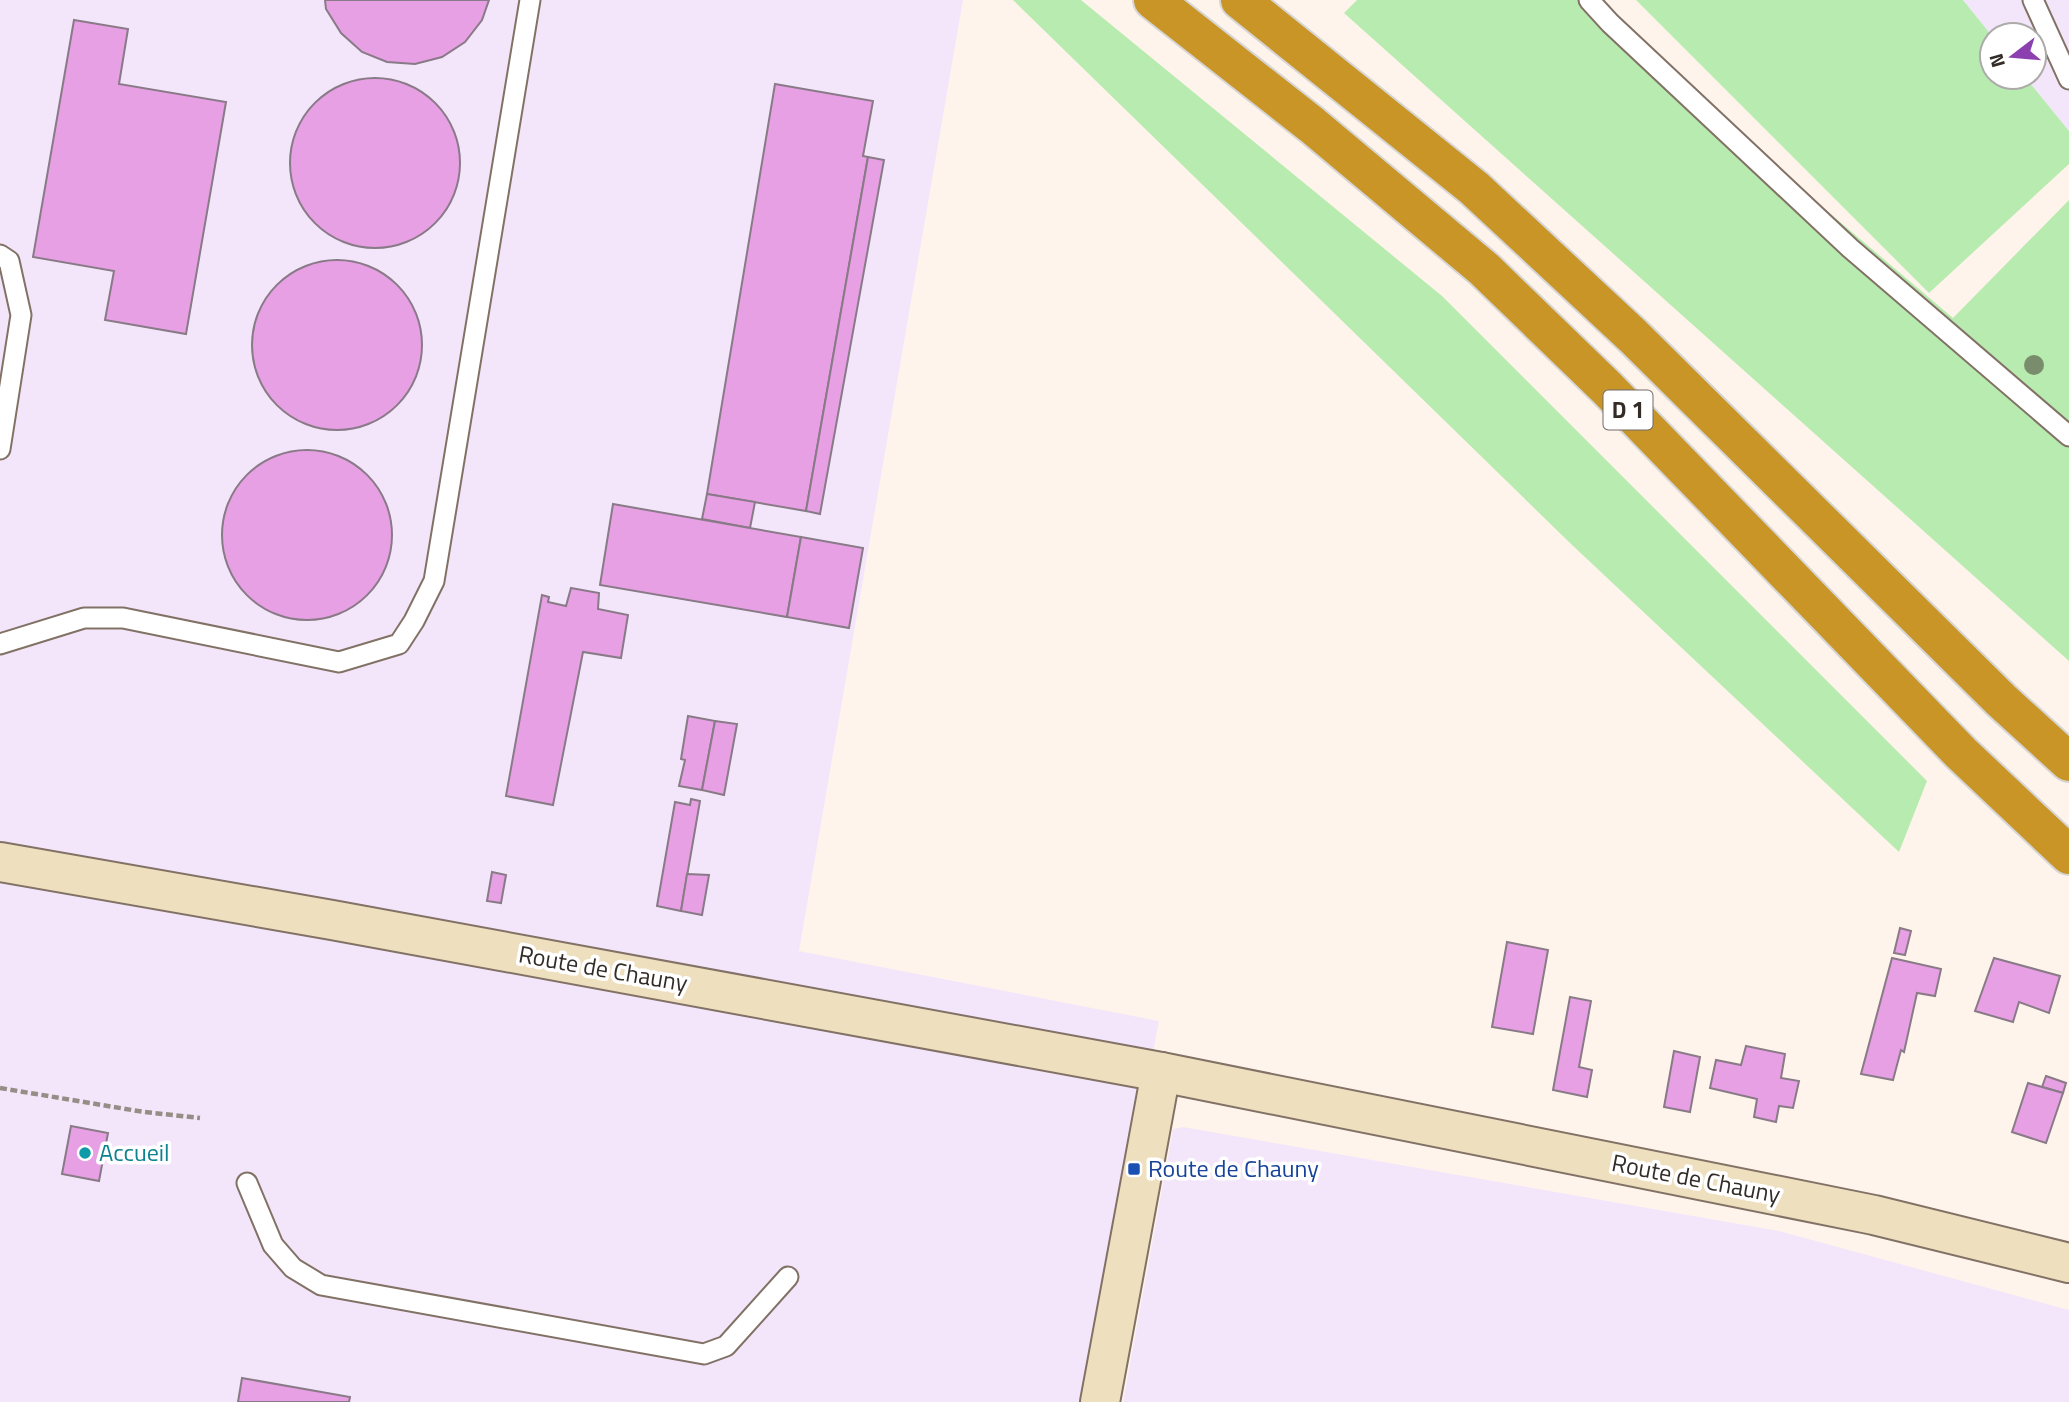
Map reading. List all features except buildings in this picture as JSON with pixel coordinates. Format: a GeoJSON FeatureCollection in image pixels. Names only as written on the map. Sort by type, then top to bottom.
{"type":"FeatureCollection","features":[{"type":"Feature","properties":{"kind":"highway","name":"D 1"},"geometry":{"type":"LineString","coordinates":[[1153,0],[1312,125],[1484,269],[1607,388],[1961,754],[2069,855]]}},
{"type":"Feature","properties":{"kind":"highway","name":"D 1"},"geometry":{"type":"LineString","coordinates":[[1240,0],[1474,188],[1633,337],[1992,690],[2069,762]]}},
{"type":"Feature","properties":{"kind":"street","name":"Route de Chauny"},"geometry":{"type":"LineString","coordinates":[[0,862],[346,922],[1161,1072],[1874,1215],[2069,1263]]}},
{"type":"Feature","properties":{"kind":"street"},"geometry":{"type":"LineString","coordinates":[[1100,1402],[1161,1072]]}},
{"type":"Feature","properties":{"kind":"lane"},"geometry":{"type":"LineString","coordinates":[[0,644],[84,618],[123,618],[339,662],[399,644],[415,621],[434,581],[530,0]]}},
{"type":"Feature","properties":{"kind":"lane"},"geometry":{"type":"LineString","coordinates":[[1589,0],[1610,23],[1850,248],[2069,436]]}},
{"type":"Feature","properties":{"kind":"lane"},"geometry":{"type":"LineString","coordinates":[[2033,0],[2069,79]]}},
{"type":"Feature","properties":{"kind":"lane"},"geometry":{"type":"LineString","coordinates":[[0,255],[9,261],[21,315],[0,449]]}},
{"type":"Feature","properties":{"kind":"lane"},"geometry":{"type":"LineString","coordinates":[[247,1183],[273,1245],[293,1268],[321,1285],[704,1354],[726,1346],[788,1277]]}},
{"type":"Feature","properties":{"kind":"path"},"geometry":{"type":"LineString","coordinates":[[0,1088],[144,1112],[200,1118]]}},
{"type":"Feature","properties":{"kind":"shaded area"},"geometry":{"type":"Polygon","coordinates":[[[0,0],[963,0],[799,951],[1159,1021],[1086,1402],[0,1402],[0,0]]]}},
{"type":"Feature","properties":{"kind":"shaded area"},"geometry":{"type":"Polygon","coordinates":[[[1963,0],[2069,0],[2069,131],[2036,91],[2048,91],[2048,21],[1980,21],[1963,0]]]}},
{"type":"Feature","properties":{"kind":"shaded area"},"geometry":{"type":"Polygon","coordinates":[[[1183,1127],[1779,1231],[2069,1310],[2069,1402],[1123,1402],[1173,1129],[1183,1127]]]}},
{"type":"Feature","properties":{"kind":"green space"},"geometry":{"type":"Polygon","coordinates":[[[1013,0],[1081,0],[1442,296],[1927,781],[1899,852],[1570,543],[1013,0]]]}},
{"type":"Feature","properties":{"kind":"green space"},"geometry":{"type":"Polygon","coordinates":[[[1357,0],[1579,0],[1953,318],[2069,200],[2069,661],[1344,13],[1357,0]]]}},
{"type":"Feature","properties":{"kind":"green space"},"geometry":{"type":"Polygon","coordinates":[[[1636,0],[1963,0],[1980,21],[1978,91],[2036,91],[2069,131],[2069,164],[1929,293],[1636,0]]]}},
{"type":"Feature","properties":{"kind":"place","name":"Accueil"},"geometry":{"type":"Point","coordinates":[85,1153]}},
{"type":"Feature","properties":{"kind":"place","name":"Route de Chauny"},"geometry":{"type":"Point","coordinates":[1134,1169]}}]}
